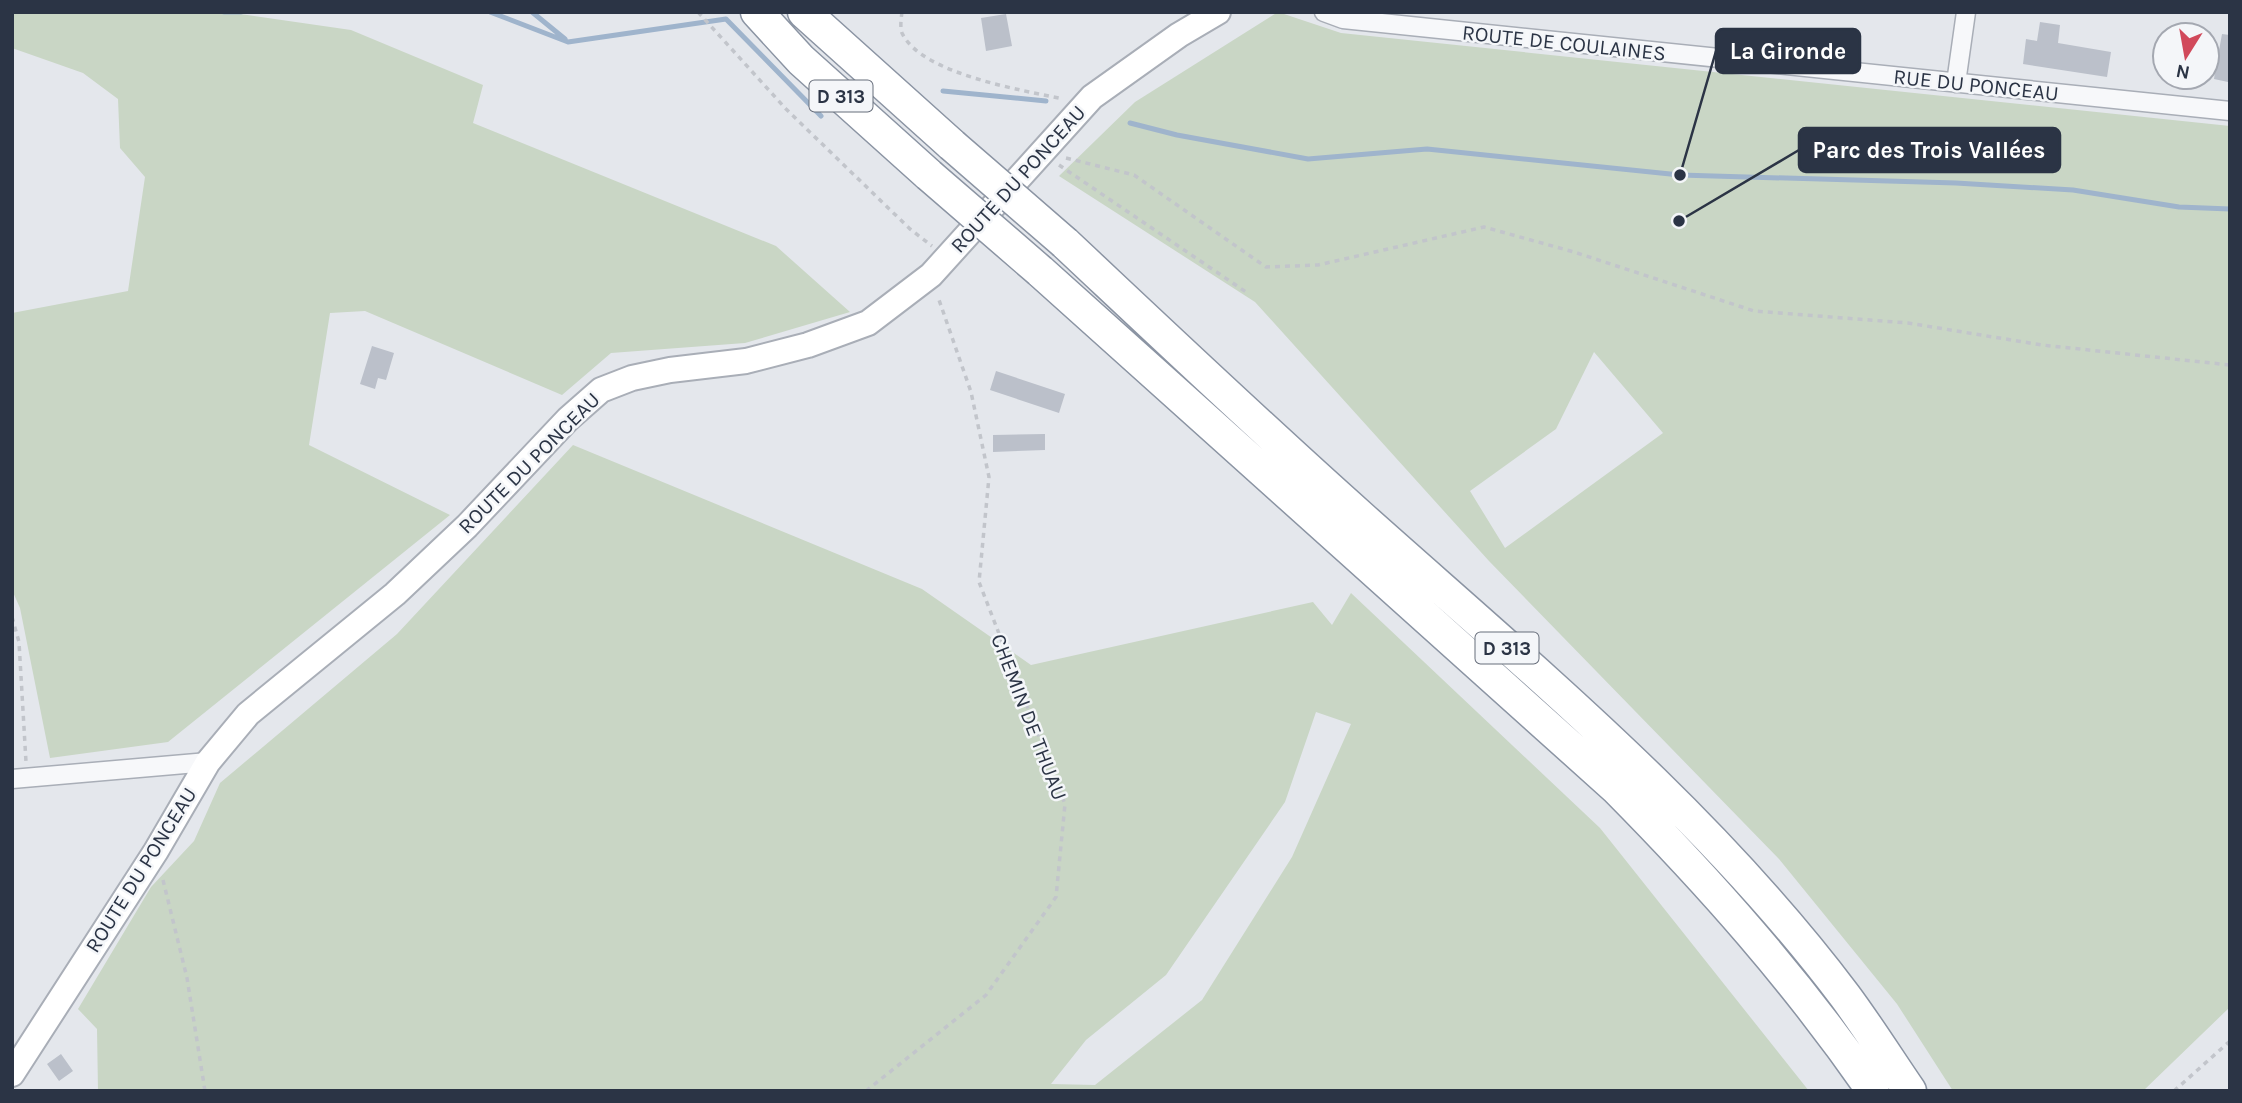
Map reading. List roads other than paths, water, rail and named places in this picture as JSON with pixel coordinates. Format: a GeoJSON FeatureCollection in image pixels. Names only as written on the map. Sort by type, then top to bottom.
{"type":"FeatureCollection","features":[{"type":"Feature","properties":{"kind":"highway","name":"D 313"},"geometry":{"type":"LineString","coordinates":[[757,12],[800,60],[1040,271],[1616,788],[1701,874],[1774,958],[1820,1014],[1873,1091]]}},
{"type":"Feature","properties":{"kind":"highway","name":"D 313"},"geometry":{"type":"LineString","coordinates":[[804,12],[1065,243],[1285,450],[1657,787],[1777,914],[1845,996],[1910,1091]]}},
{"type":"Feature","properties":{"kind":"street","name":"ROUTE DU PONCEAU"},"geometry":{"type":"LineString","coordinates":[[12,1074],[156,851],[208,762],[248,714],[395,594],[467,526],[568,419],[601,390],[645,375],[746,361],[808,345],[868,323],[939,266],[1086,104],[1179,35],[1218,12]]}},
{"type":"Feature","properties":{"kind":"street","name":"ROUTE DE COULAINES"},"geometry":{"type":"LineString","coordinates":[[1324,12],[1343,19],[1722,60]]}},
{"type":"Feature","properties":{"kind":"street"},"geometry":{"type":"LineString","coordinates":[[1956,83],[1966,12]]}},
{"type":"Feature","properties":{"kind":"street","name":"RUE DU PONCEAU"},"geometry":{"type":"LineString","coordinates":[[1722,60],[2230,111]]}},
{"type":"Feature","properties":{"kind":"street"},"geometry":{"type":"LineString","coordinates":[[20,779],[208,762]]}},
{"type":"Feature","properties":{"kind":"waterway"},"geometry":{"type":"LineString","coordinates":[[224,12],[241,12]]}},
{"type":"Feature","properties":{"kind":"waterway"},"geometry":{"type":"LineString","coordinates":[[490,12],[568,42],[726,19],[821,116]]}},
{"type":"Feature","properties":{"kind":"waterway"},"geometry":{"type":"LineString","coordinates":[[532,12],[565,39]]}},
{"type":"Feature","properties":{"kind":"waterway"},"geometry":{"type":"LineString","coordinates":[[943,91],[1046,101]]}},
{"type":"Feature","properties":{"kind":"waterway"},"geometry":{"type":"LineString","coordinates":[[1130,123],[1177,135],[1308,159],[1427,149],[1680,175],[1956,183],[2073,190],[2179,207],[2230,209]]}},
{"type":"Feature","properties":{"kind":"place","name":"La Gironde"},"geometry":{"type":"Point","coordinates":[1680,175]}},
{"type":"Feature","properties":{"kind":"place","name":"Parc des Trois Vallées"},"geometry":{"type":"Point","coordinates":[1679,221]}}]}
